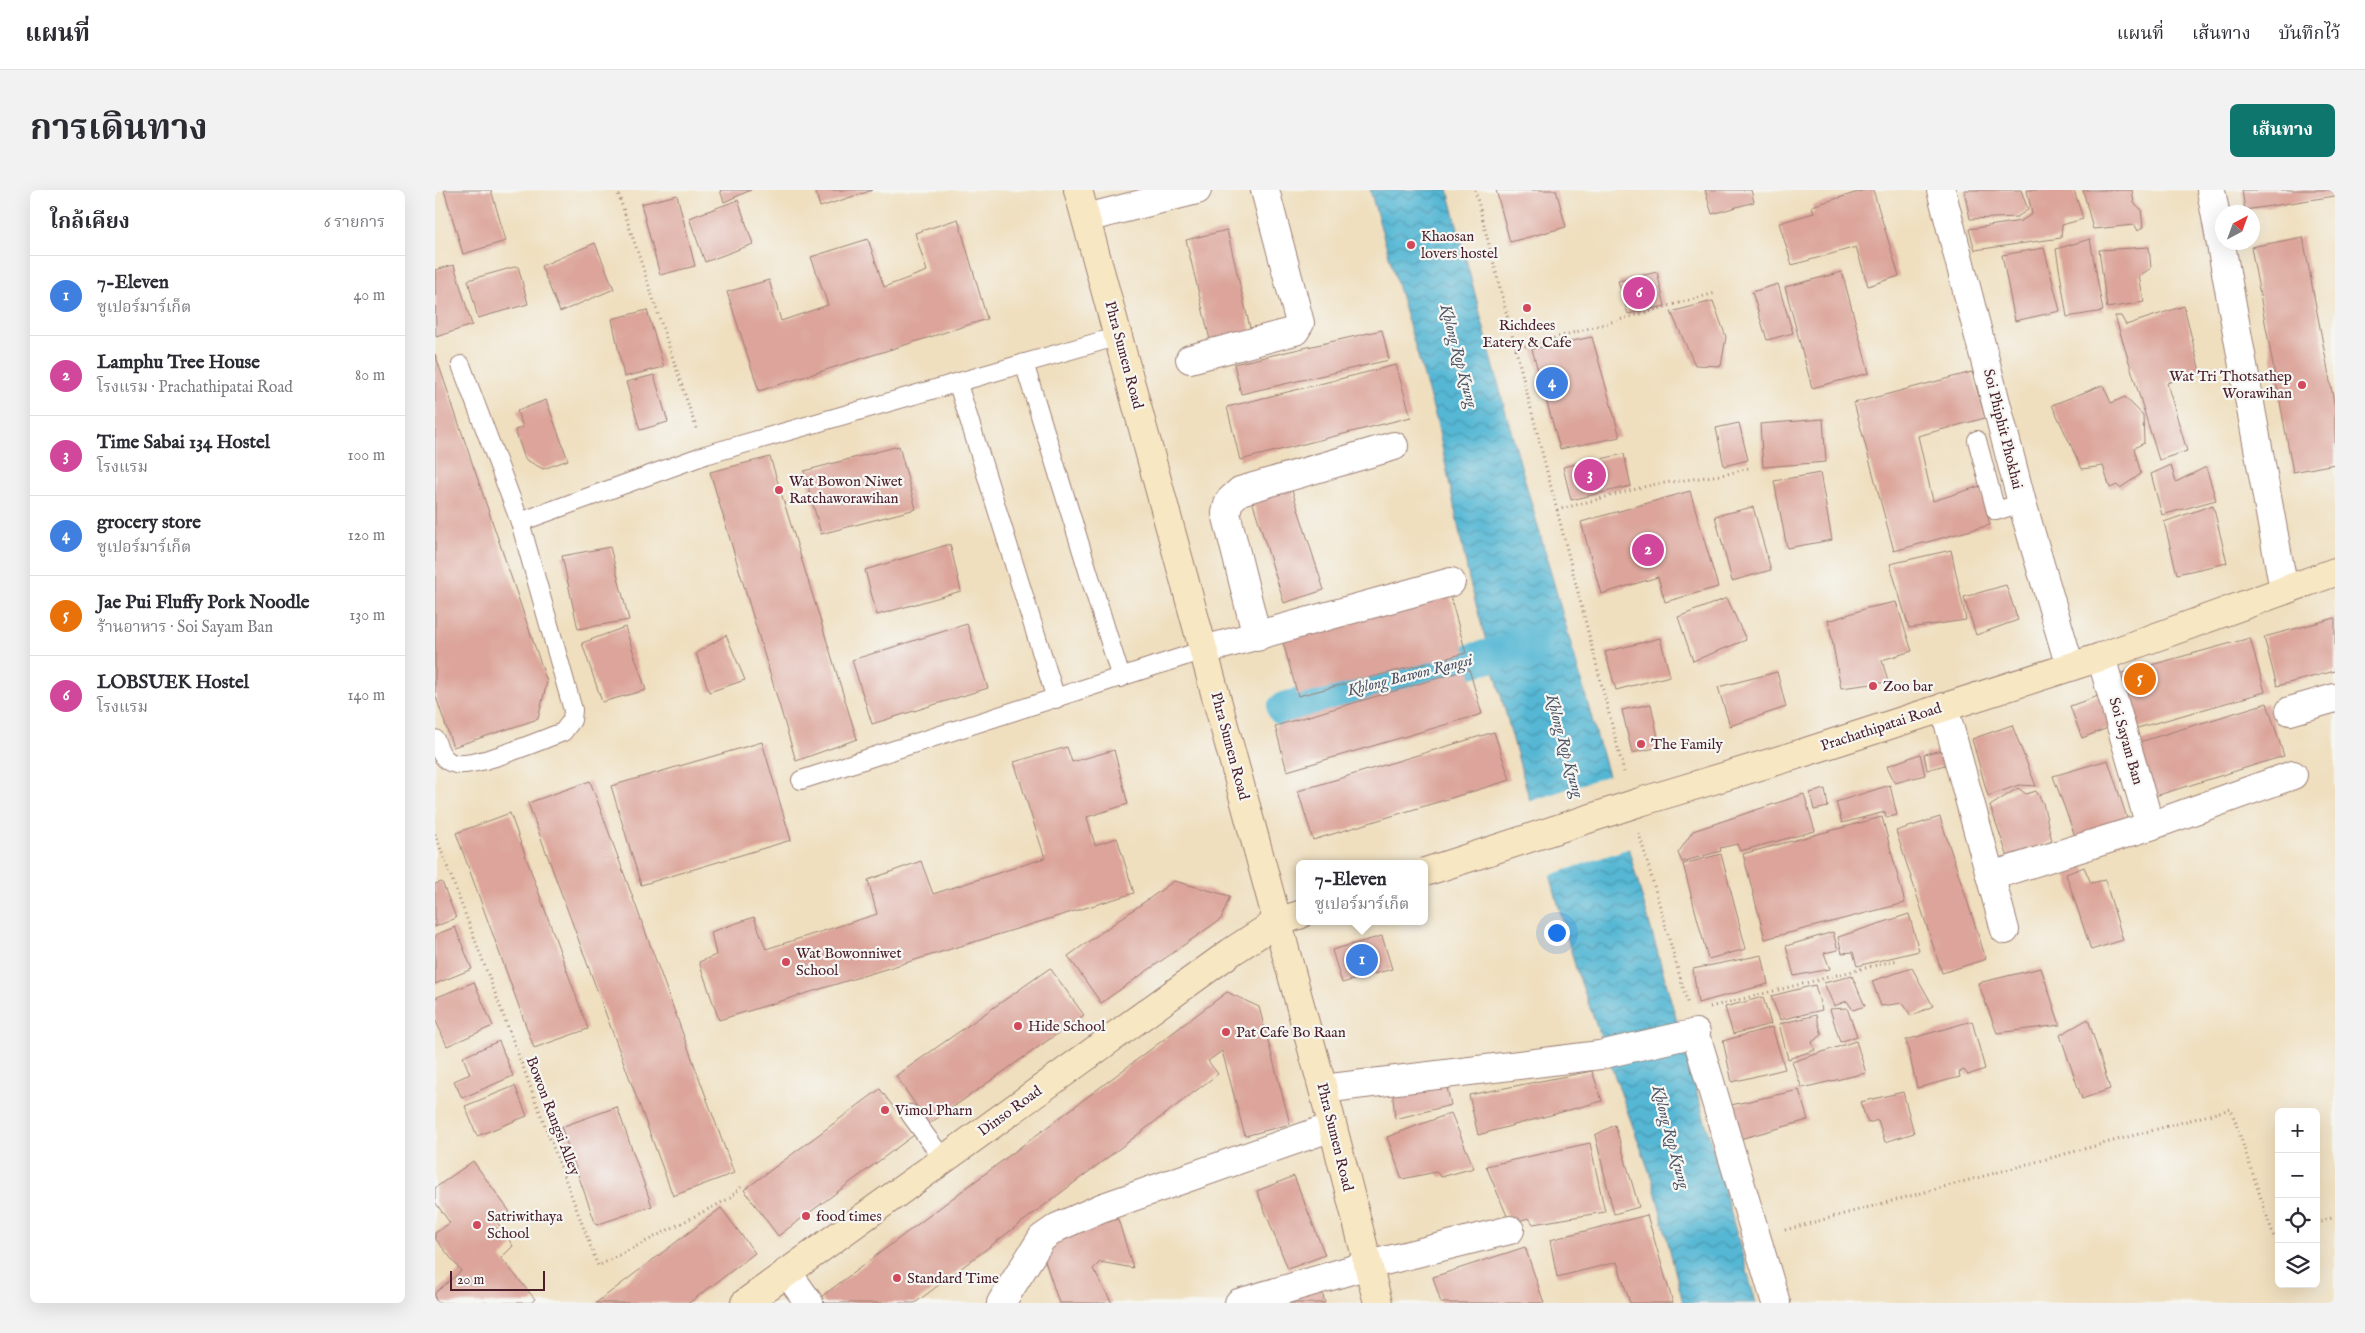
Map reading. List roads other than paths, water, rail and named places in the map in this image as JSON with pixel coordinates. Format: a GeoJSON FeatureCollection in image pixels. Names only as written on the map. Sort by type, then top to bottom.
{"type":"FeatureCollection","features":[{"type":"Feature","properties":{"kind":"main road","name":"Phra Sumen Road"},"geometry":{"type":"LineString","coordinates":[[1078,190],[1204,650],[1288,918],[1323,1089],[1378,1303]]}},
{"type":"Feature","properties":{"kind":"main road","name":"Prachathipatai Road"},"geometry":{"type":"LineString","coordinates":[[1428,871],[1640,802],[1793,756],[2101,657],[2335,572]]}},
{"type":"Feature","properties":{"kind":"main road","name":"Dinso Road"},"geometry":{"type":"LineString","coordinates":[[745,1303],[1231,952],[1288,918]]}},
{"type":"Feature","properties":{"kind":"street"},"geometry":{"type":"LineString","coordinates":[[1086,218],[1197,190]]}},
{"type":"Feature","properties":{"kind":"street"},"geometry":{"type":"LineString","coordinates":[[1190,359],[1295,331],[1299,328],[1300,323],[1265,190]]}},
{"type":"Feature","properties":{"kind":"street","name":"Soi Phiphit Phokhai"},"geometry":{"type":"LineString","coordinates":[[1941,190],[2022,503],[2070,667]]}},
{"type":"Feature","properties":{"kind":"street"},"geometry":{"type":"LineString","coordinates":[[2211,190],[2284,590]]}},
{"type":"Feature","properties":{"kind":"street"},"geometry":{"type":"LineString","coordinates":[[1257,637],[1226,513],[1229,500],[1240,491],[1394,446]]}},
{"type":"Feature","properties":{"kind":"street"},"geometry":{"type":"LineString","coordinates":[[1204,650],[1257,637],[1451,582]]}},
{"type":"Feature","properties":{"kind":"street","name":"Soi Sayam Ban"},"geometry":{"type":"LineString","coordinates":[[2101,657],[2150,826]]}},
{"type":"Feature","properties":{"kind":"street"},"geometry":{"type":"LineString","coordinates":[[2290,711],[2335,698]]}},
{"type":"Feature","properties":{"kind":"street"},"geometry":{"type":"LineString","coordinates":[[1944,707],[2005,930]]}},
{"type":"Feature","properties":{"kind":"street"},"geometry":{"type":"LineString","coordinates":[[1991,876],[2150,826],[2293,775]]}},
{"type":"Feature","properties":{"kind":"street"},"geometry":{"type":"LineString","coordinates":[[1323,1089],[1600,1055],[1694,1031],[1758,1237],[1776,1303]]}},
{"type":"Feature","properties":{"kind":"street"},"geometry":{"type":"LineString","coordinates":[[1001,1303],[1042,1238],[1058,1227],[1110,1205],[1332,1127]]}},
{"type":"Feature","properties":{"kind":"street"},"geometry":{"type":"LineString","coordinates":[[1239,1303],[1368,1265],[1510,1230]]}},
{"type":"Feature","properties":{"kind":"street"},"geometry":{"type":"LineString","coordinates":[[787,1272],[809,1303]]}},
{"type":"Feature","properties":{"kind":"lane"},"geometry":{"type":"LineString","coordinates":[[520,522],[705,455],[958,384],[1119,336]]}},
{"type":"Feature","properties":{"kind":"lane"},"geometry":{"type":"LineString","coordinates":[[1024,363],[1121,678]]}},
{"type":"Feature","properties":{"kind":"lane"},"geometry":{"type":"LineString","coordinates":[[435,739],[440,753],[448,761],[456,764],[475,763],[563,732],[572,720],[573,710],[520,522],[461,365]]}},
{"type":"Feature","properties":{"kind":"lane"},"geometry":{"type":"LineString","coordinates":[[958,384],[1056,699]]}},
{"type":"Feature","properties":{"kind":"lane"},"geometry":{"type":"LineString","coordinates":[[1977,440],[1995,511],[2022,503]]}},
{"type":"Feature","properties":{"kind":"lane"},"geometry":{"type":"LineString","coordinates":[[801,780],[1204,650]]}},
{"type":"Feature","properties":{"kind":"lane"},"geometry":{"type":"LineString","coordinates":[[910,1114],[943,1159]]}},
{"type":"Feature","properties":{"kind":"water","name":"Khlong Rop Krung"},"geometry":{"type":"Polygon","coordinates":[[[1370,190],[1448,190],[1503,402],[1756,1303],[1683,1303],[1653,1182],[1576,969],[1469,579],[1437,422],[1370,190]]]}},
{"type":"Feature","properties":{"kind":"waterway","name":"Khlong Bawon Rangsi"},"geometry":{"type":"LineString","coordinates":[[1284,709],[1536,644]]}},
{"type":"Feature","properties":{"kind":"place","name":"Khaosan lovers hostel"},"geometry":{"type":"Point","coordinates":[1411,245]}},
{"type":"Feature","properties":{"kind":"place","name":"LOBSUEK Hostel"},"geometry":{"type":"Point","coordinates":[1639,293]}},
{"type":"Feature","properties":{"kind":"place","name":"Richdees Eatery & Cafe"},"geometry":{"type":"Point","coordinates":[1527,308]}},
{"type":"Feature","properties":{"kind":"place","name":"grocery store"},"geometry":{"type":"Point","coordinates":[1552,383]}},
{"type":"Feature","properties":{"kind":"place","name":"Wat Tri Thotsathep Worawihan"},"geometry":{"type":"Point","coordinates":[2302,385]}},
{"type":"Feature","properties":{"kind":"place","name":"Time Sabai 134 Hostel"},"geometry":{"type":"Point","coordinates":[1590,475]}},
{"type":"Feature","properties":{"kind":"place","name":"Wat Bowon Niwet Ratchaworawihan"},"geometry":{"type":"Point","coordinates":[779,490]}},
{"type":"Feature","properties":{"kind":"place","name":"Lamphu Tree House"},"geometry":{"type":"Point","coordinates":[1648,550]}},
{"type":"Feature","properties":{"kind":"place","name":"Jae Pui Fluffy Pork Noodle"},"geometry":{"type":"Point","coordinates":[2140,679]}},
{"type":"Feature","properties":{"kind":"place","name":"Zoo bar"},"geometry":{"type":"Point","coordinates":[1873,686]}},
{"type":"Feature","properties":{"kind":"place","name":"The Family"},"geometry":{"type":"Point","coordinates":[1641,744]}},
{"type":"Feature","properties":{"kind":"place","name":"7-Eleven"},"geometry":{"type":"Point","coordinates":[1362,960]}},
{"type":"Feature","properties":{"kind":"place","name":"Wat Bowonniwet School"},"geometry":{"type":"Point","coordinates":[786,962]}},
{"type":"Feature","properties":{"kind":"place","name":"Hide School"},"geometry":{"type":"Point","coordinates":[1018,1026]}},
{"type":"Feature","properties":{"kind":"place","name":"Pat Cafe Bo Raan"},"geometry":{"type":"Point","coordinates":[1226,1032]}},
{"type":"Feature","properties":{"kind":"place","name":"Vimol Pharn"},"geometry":{"type":"Point","coordinates":[885,1110]}},
{"type":"Feature","properties":{"kind":"place","name":"food times"},"geometry":{"type":"Point","coordinates":[806,1216]}},
{"type":"Feature","properties":{"kind":"place","name":"Satriwithaya School"},"geometry":{"type":"Point","coordinates":[477,1225]}},
{"type":"Feature","properties":{"kind":"place","name":"Standard Time"},"geometry":{"type":"Point","coordinates":[897,1278]}}]}
